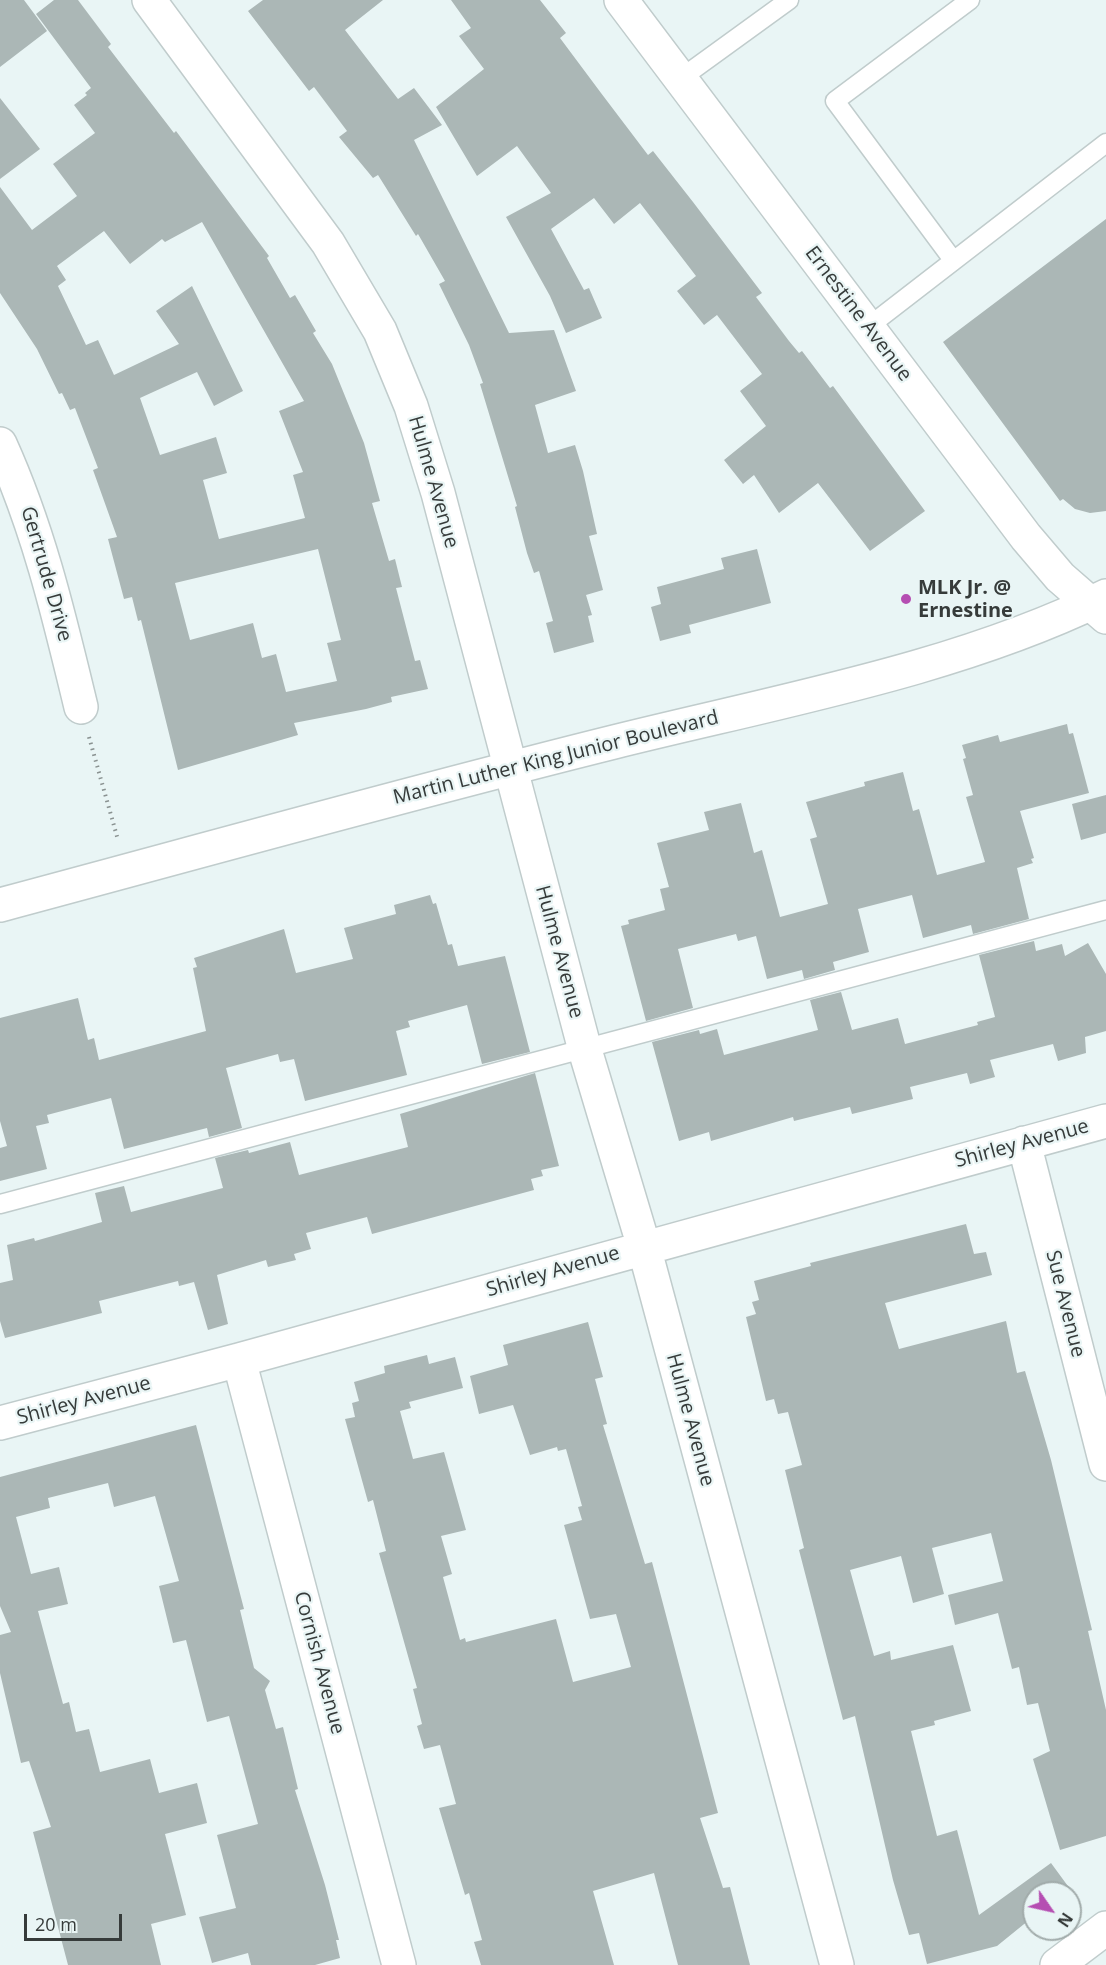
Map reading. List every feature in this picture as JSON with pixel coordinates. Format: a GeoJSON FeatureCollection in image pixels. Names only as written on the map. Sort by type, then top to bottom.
{"type":"FeatureCollection","features":[{"type":"Feature","properties":{"kind":"street","name":"Hulme Avenue"},"geometry":{"type":"LineString","coordinates":[[149,0],[328,243],[380,331],[411,406],[438,493],[585,1050],[644,1247],[837,1965]]}},
{"type":"Feature","properties":{"kind":"street","name":"Ernestine Avenue"},"geometry":{"type":"LineString","coordinates":[[621,0],[1026,537],[1060,577],[1100,606]]}},
{"type":"Feature","properties":{"kind":"street","name":"Gertrude Drive"},"geometry":{"type":"LineString","coordinates":[[0,444],[26,501],[51,582],[81,707]]}},
{"type":"Feature","properties":{"kind":"street","name":"Martin Luther King Junior Boulevard"},"geometry":{"type":"LineString","coordinates":[[0,905],[512,768],[870,678],[996,641],[1100,606]]}},
{"type":"Feature","properties":{"kind":"street","name":"Shirley Avenue"},"geometry":{"type":"LineString","coordinates":[[0,1423],[239,1360],[1106,1121]]}},
{"type":"Feature","properties":{"kind":"street","name":"Sue Avenue"},"geometry":{"type":"LineString","coordinates":[[1024,1143],[1106,1464]]}},
{"type":"Feature","properties":{"kind":"street","name":"Cornish Avenue"},"geometry":{"type":"LineString","coordinates":[[239,1360],[399,1965]]}},
{"type":"Feature","properties":{"kind":"street"},"geometry":{"type":"LineString","coordinates":[[1057,1965],[1106,1928]]}},
{"type":"Feature","properties":{"kind":"lane"},"geometry":{"type":"LineString","coordinates":[[680,78],[789,0]]}},
{"type":"Feature","properties":{"kind":"lane"},"geometry":{"type":"LineString","coordinates":[[953,261],[835,101],[970,0]]}},
{"type":"Feature","properties":{"kind":"lane"},"geometry":{"type":"LineString","coordinates":[[868,327],[1106,143]]}},
{"type":"Feature","properties":{"kind":"lane"},"geometry":{"type":"LineString","coordinates":[[0,1204],[1106,910]]}},
{"type":"Feature","properties":{"kind":"path"},"geometry":{"type":"LineString","coordinates":[[81,707],[126,871]]}},
{"type":"Feature","properties":{"kind":"building"},"geometry":{"type":"Polygon","coordinates":[[[0,0],[24,0],[47,31],[0,67],[0,0]]]}},
{"type":"Feature","properties":{"kind":"building"},"geometry":{"type":"Polygon","coordinates":[[[54,0],[78,0],[111,44],[108,47],[174,133],[176,131],[269,256],[267,258],[290,298],[295,295],[316,331],[313,333],[332,364],[364,443],[380,501],[372,503],[389,561],[395,559],[402,587],[396,588],[415,661],[420,660],[428,689],[391,697],[392,702],[366,709],[294,723],[298,735],[178,770],[141,620],[138,621],[132,597],[124,599],[108,539],[117,537],[93,470],[98,468],[75,408],[70,410],[62,393],[59,394],[37,349],[0,293],[0,187],[32,230],[77,196],[53,164],[95,133],[74,105],[87,95],[85,93],[91,88],[36,14],[54,0]],[[202,222],[165,242],[162,239],[130,264],[104,231],[57,266],[66,280],[58,286],[86,345],[98,340],[114,375],[179,344],[156,311],[192,286],[243,391],[214,406],[197,372],[140,398],[160,455],[216,437],[227,473],[203,480],[219,539],[305,518],[293,475],[303,472],[279,411],[304,401],[202,222]],[[318,549],[175,583],[190,640],[253,623],[262,658],[276,654],[286,692],[337,681],[327,643],[341,640],[318,549]]]}},
{"type":"Feature","properties":{"kind":"building"},"geometry":{"type":"Polygon","coordinates":[[[263,0],[383,0],[345,30],[398,99],[414,88],[442,125],[414,140],[509,333],[554,330],[576,391],[535,405],[548,453],[575,445],[583,471],[597,534],[589,536],[603,590],[586,595],[592,615],[588,616],[594,642],[554,653],[546,623],[553,621],[539,571],[534,573],[527,553],[515,507],[517,506],[480,384],[483,383],[469,345],[439,284],[445,281],[418,234],[416,236],[378,175],[373,178],[339,137],[347,131],[314,87],[309,91],[248,11],[263,0]]]}},
{"type":"Feature","properties":{"kind":"building"},"geometry":{"type":"Polygon","coordinates":[[[451,0],[540,0],[566,33],[560,38],[601,93],[648,155],[653,151],[693,202],[762,293],[756,297],[789,341],[799,353],[802,351],[830,388],[833,386],[925,511],[870,551],[818,483],[779,513],[754,475],[743,484],[724,460],[766,426],[740,391],[762,374],[717,315],[704,325],[677,291],[696,276],[640,203],[614,224],[594,198],[551,229],[584,290],[589,288],[602,318],[566,333],[550,296],[506,217],[551,193],[517,146],[477,176],[436,107],[484,69],[459,36],[471,28],[451,0]]]}},
{"type":"Feature","properties":{"kind":"building"},"geometry":{"type":"Polygon","coordinates":[[[0,98],[40,149],[0,179],[0,98]]]}},
{"type":"Feature","properties":{"kind":"building"},"geometry":{"type":"Polygon","coordinates":[[[1106,219],[1106,511],[1090,513],[1075,509],[1063,499],[1060,501],[943,342],[1106,219]]]}},
{"type":"Feature","properties":{"kind":"building"},"geometry":{"type":"Polygon","coordinates":[[[757,549],[771,603],[689,625],[691,633],[660,641],[651,607],[661,604],[657,587],[724,569],[721,558],[757,549]]]}},
{"type":"Feature","properties":{"kind":"building"},"geometry":{"type":"Polygon","coordinates":[[[1067,724],[1069,734],[1073,733],[1089,793],[1020,811],[1034,858],[1031,859],[1033,863],[1017,868],[1029,919],[973,934],[971,925],[923,938],[912,895],[858,909],[869,952],[833,962],[835,970],[804,979],[802,970],[767,979],[756,936],[738,941],[736,934],[678,949],[693,1008],[646,1021],[621,926],[629,924],[628,920],[665,910],[660,889],[669,887],[657,843],[709,830],[704,812],[741,803],[754,853],[762,850],[780,917],[828,904],[810,839],[817,837],[806,802],[865,786],[864,782],[903,772],[913,811],[919,809],[937,875],[985,862],[966,797],[973,795],[963,759],[966,758],[962,745],[998,735],[1000,742],[1067,724]]]}},
{"type":"Feature","properties":{"kind":"building"},"geometry":{"type":"Polygon","coordinates":[[[1106,795],[1106,833],[1081,840],[1072,804],[1106,795]]]}},
{"type":"Feature","properties":{"kind":"building"},"geometry":{"type":"Polygon","coordinates":[[[430,895],[433,904],[436,903],[448,945],[452,944],[458,966],[505,956],[530,1052],[482,1064],[467,1005],[408,1021],[410,1027],[396,1031],[407,1075],[305,1101],[294,1059],[280,1062],[278,1054],[226,1068],[242,1128],[209,1137],[207,1128],[124,1149],[111,1098],[47,1115],[49,1123],[36,1126],[47,1169],[0,1181],[0,1148],[7,1146],[0,1121],[0,1018],[78,998],[88,1040],[94,1038],[99,1060],[206,1031],[193,968],[197,967],[194,958],[284,929],[296,973],[353,959],[344,928],[396,914],[394,905],[430,895]]]}},
{"type":"Feature","properties":{"kind":"building"},"geometry":{"type":"Polygon","coordinates":[[[1034,941],[1036,951],[1062,944],[1065,956],[1088,943],[1106,974],[1106,1031],[1085,1037],[1086,1053],[1058,1061],[1053,1044],[990,1060],[995,1077],[970,1084],[967,1073],[910,1087],[913,1099],[852,1114],[850,1107],[794,1121],[793,1117],[711,1141],[709,1132],[679,1141],[652,1042],[699,1030],[700,1034],[717,1029],[724,1055],[818,1030],[810,1000],[841,992],[852,1030],[898,1018],[905,1044],[978,1025],[977,1022],[995,1017],[979,955],[1034,941]]]}},
{"type":"Feature","properties":{"kind":"building"},"geometry":{"type":"Polygon","coordinates":[[[535,1073],[559,1166],[541,1170],[543,1176],[531,1179],[534,1190],[372,1234],[367,1217],[306,1233],[311,1249],[294,1254],[296,1260],[268,1267],[266,1260],[217,1275],[228,1324],[208,1330],[194,1282],[179,1286],[178,1281],[99,1301],[102,1313],[5,1338],[0,1321],[0,1283],[13,1280],[7,1245],[34,1238],[35,1241],[102,1222],[95,1193],[124,1186],[131,1212],[223,1188],[215,1158],[248,1150],[249,1153],[290,1142],[299,1175],[408,1147],[400,1114],[535,1073]]]}},
{"type":"Feature","properties":{"kind":"building"},"geometry":{"type":"Polygon","coordinates":[[[966,1224],[974,1254],[986,1252],[992,1275],[885,1303],[899,1349],[1006,1321],[1017,1373],[1025,1371],[1051,1460],[1092,1630],[1088,1631],[1106,1710],[1106,1836],[1060,1850],[1033,1759],[1050,1751],[1038,1703],[1027,1705],[1019,1667],[1012,1669],[998,1613],[955,1625],[948,1595],[1003,1581],[991,1533],[932,1548],[944,1594],[913,1603],[901,1556],[850,1570],[874,1656],[890,1651],[891,1660],[953,1645],[971,1711],[934,1721],[935,1725],[911,1731],[937,1836],[957,1830],[979,1915],[1022,1884],[1022,1926],[997,1946],[927,1964],[919,1933],[909,1935],[893,1880],[855,1716],[843,1720],[799,1550],[804,1548],[785,1470],[802,1465],[788,1412],[778,1414],[774,1399],[766,1401],[746,1317],[756,1314],[752,1302],[759,1300],[754,1281],[811,1266],[810,1263],[966,1224]]]}},
{"type":"Feature","properties":{"kind":"building"},"geometry":{"type":"Polygon","coordinates":[[[588,1322],[603,1377],[595,1379],[607,1424],[603,1425],[645,1564],[652,1562],[718,1813],[700,1818],[723,1888],[730,1887],[750,1965],[678,1965],[654,1873],[593,1891],[614,1965],[481,1965],[474,1942],[482,1940],[469,1893],[465,1895],[439,1808],[456,1804],[440,1745],[424,1749],[417,1726],[422,1724],[413,1689],[417,1688],[379,1553],[386,1551],[373,1500],[368,1502],[345,1419],[355,1417],[352,1403],[359,1401],[354,1382],[385,1373],[384,1366],[427,1355],[429,1364],[455,1357],[463,1388],[409,1402],[411,1408],[400,1411],[413,1459],[444,1452],[466,1530],[441,1536],[452,1574],[443,1577],[460,1640],[465,1638],[466,1642],[556,1619],[573,1682],[631,1667],[616,1614],[590,1619],[564,1525],[582,1520],[578,1507],[582,1506],[566,1449],[558,1451],[557,1447],[530,1455],[513,1405],[479,1414],[470,1376],[508,1365],[503,1345],[588,1322]]]}},
{"type":"Feature","properties":{"kind":"building"},"geometry":{"type":"Polygon","coordinates":[[[196,1425],[244,1609],[240,1610],[254,1668],[270,1681],[265,1690],[276,1729],[283,1727],[298,1789],[295,1790],[325,1885],[339,1940],[336,1940],[340,1958],[315,1965],[251,1965],[248,1953],[212,1963],[199,1917],[236,1908],[217,1835],[258,1824],[229,1716],[207,1722],[186,1640],[173,1643],[159,1586],[179,1581],[155,1496],[114,1507],[108,1483],[48,1498],[50,1508],[16,1517],[31,1574],[59,1567],[68,1604],[38,1611],[63,1704],[69,1702],[76,1732],[89,1729],[100,1772],[150,1759],[159,1793],[197,1783],[207,1823],[165,1834],[186,1915],[151,1924],[161,1965],[68,1965],[33,1832],[51,1827],[29,1761],[21,1763],[0,1673],[0,1635],[11,1632],[0,1606],[0,1477],[196,1425]]]}},
{"type":"Feature","properties":{"kind":"building"},"geometry":{"type":"Polygon","coordinates":[[[1051,1863],[1064,1881],[1026,1881],[1051,1863]]]}},
{"type":"Feature","properties":{"kind":"place","name":"MLK Jr. @ Ernestine"},"geometry":{"type":"Point","coordinates":[906,599]}}]}
